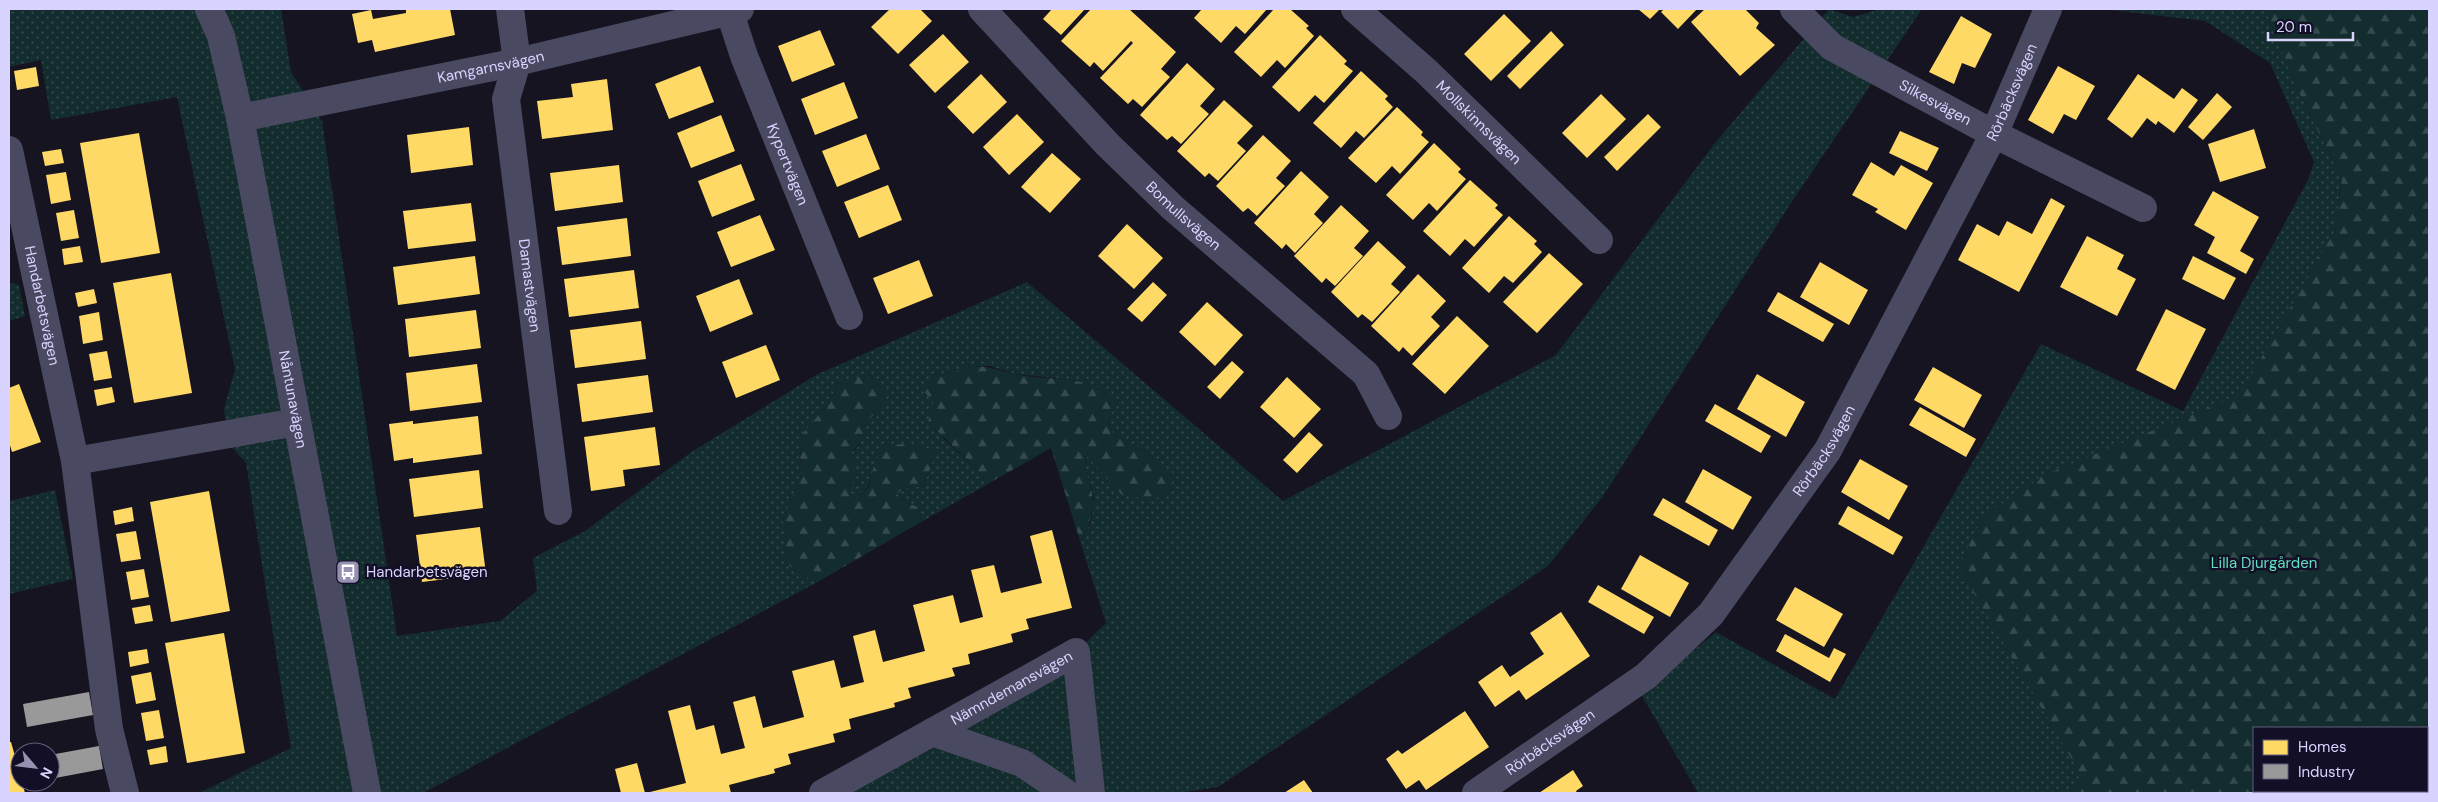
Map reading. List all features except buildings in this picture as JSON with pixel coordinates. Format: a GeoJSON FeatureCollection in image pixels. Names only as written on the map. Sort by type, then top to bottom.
{"type":"FeatureCollection","features":[{"type":"Feature","properties":{"kind":"street","name":"Nåntunavägen"},"geometry":{"type":"LineString","coordinates":[[209,9],[221,36],[240,118],[367,793]]}},
{"type":"Feature","properties":{"kind":"street"},"geometry":{"type":"LineString","coordinates":[[510,9],[517,62]]}},
{"type":"Feature","properties":{"kind":"street","name":"Bomullsvägen"},"geometry":{"type":"LineString","coordinates":[[982,9],[1107,144],[1173,208],[1366,374],[1388,416]]}},
{"type":"Feature","properties":{"kind":"street","name":"Mollskinnsvägen"},"geometry":{"type":"LineString","coordinates":[[1355,9],[1426,71],[1599,240]]}},
{"type":"Feature","properties":{"kind":"street","name":"Silkesvägen"},"geometry":{"type":"LineString","coordinates":[[1794,9],[1832,46],[1994,134],[2143,208]]}},
{"type":"Feature","properties":{"kind":"street","name":"Rörbäcksvägen"},"geometry":{"type":"LineString","coordinates":[[1476,793],[1646,676],[1711,614],[1828,450],[1994,134],[2048,9]]}},
{"type":"Feature","properties":{"kind":"street","name":"Kamgarnsvägen"},"geometry":{"type":"LineString","coordinates":[[240,118],[517,62],[735,11]]}},
{"type":"Feature","properties":{"kind":"street","name":"Kypertvägen"},"geometry":{"type":"LineString","coordinates":[[735,11],[744,56],[849,316]]}},
{"type":"Feature","properties":{"kind":"street","name":"Damastvägen"},"geometry":{"type":"LineString","coordinates":[[517,62],[506,99],[558,511]]}},
{"type":"Feature","properties":{"kind":"street","name":"Handarbetsvägen"},"geometry":{"type":"LineString","coordinates":[[9,150],[74,461],[105,702],[124,793]]}},
{"type":"Feature","properties":{"kind":"street"},"geometry":{"type":"LineString","coordinates":[[74,461],[297,422]]}},
{"type":"Feature","properties":{"kind":"street","name":"Nämndemansvägen"},"geometry":{"type":"LineString","coordinates":[[823,793],[1076,652],[1091,793]]}},
{"type":"Feature","properties":{"kind":"street"},"geometry":{"type":"LineString","coordinates":[[932,732],[1022,763],[1066,793]]}},
{"type":"Feature","properties":{"kind":"green space"},"geometry":{"type":"Polygon","coordinates":[[[9,9],[281,9],[291,72],[322,121],[397,636],[500,621],[537,591],[533,558],[585,531],[690,453],[816,375],[1027,282],[1283,501],[1556,355],[1715,143],[1829,9],[1853,17],[1880,9],[1922,9],[1791,203],[1603,496],[1548,566],[1218,787],[1179,793],[851,793],[844,782],[1076,652],[1106,623],[1081,544],[1092,518],[1094,496],[1084,466],[1088,455],[1101,472],[1149,454],[1110,431],[1109,417],[1118,401],[1081,381],[1015,374],[990,366],[970,366],[954,372],[934,375],[933,403],[943,438],[976,468],[986,485],[921,522],[919,507],[905,503],[897,494],[904,488],[923,486],[932,465],[874,465],[871,480],[864,491],[856,498],[848,493],[849,454],[859,446],[838,382],[829,403],[803,433],[800,457],[802,474],[783,520],[786,533],[785,563],[816,583],[423,793],[199,793],[291,748],[246,463],[229,444],[224,409],[235,369],[177,97],[51,120],[41,60],[9,67],[9,9]]]}},
{"type":"Feature","properties":{"kind":"green space","name":"Lilla Djurgården"},"geometry":{"type":"Polygon","coordinates":[[[2103,9],[2265,9],[2298,90],[2342,180],[2338,203],[2429,9],[2429,793],[1698,793],[1641,694],[1716,632],[1835,699],[2041,344],[2183,411],[2308,180],[2314,162],[2270,63],[2205,21],[2103,9]]]}},
{"type":"Feature","properties":{"kind":"green space","name":"Lilla Djurgården"},"geometry":{"type":"Polygon","coordinates":[[[2265,9],[2429,9],[2429,793],[2061,793],[2084,780],[1958,566],[1983,517],[2044,475],[2240,395],[2334,232],[2342,180],[2298,90],[2265,9]]]}},
{"type":"Feature","properties":{"kind":"green space"},"geometry":{"type":"Polygon","coordinates":[[[9,284],[19,285],[25,316],[9,321],[9,284]]]}},
{"type":"Feature","properties":{"kind":"green space"},"geometry":{"type":"Polygon","coordinates":[[[970,366],[988,367],[1028,376],[1083,382],[1107,392],[1118,401],[1109,417],[1110,431],[1149,454],[1173,473],[1170,496],[1146,499],[1122,495],[1087,456],[1084,466],[1093,497],[1093,505],[1090,521],[1081,544],[1051,448],[986,485],[976,468],[928,422],[933,403],[922,388],[934,375],[954,372],[970,366]]]}},
{"type":"Feature","properties":{"kind":"green space"},"geometry":{"type":"Polygon","coordinates":[[[866,376],[887,387],[886,401],[864,425],[864,434],[861,441],[849,454],[855,464],[856,473],[848,493],[856,498],[868,487],[875,461],[883,447],[909,444],[927,448],[934,451],[932,465],[923,486],[904,488],[897,494],[905,503],[919,507],[921,522],[816,583],[785,563],[786,533],[783,520],[802,474],[800,457],[803,433],[829,403],[838,382],[866,376]]]}},
{"type":"Feature","properties":{"kind":"green space"},"geometry":{"type":"Polygon","coordinates":[[[55,490],[73,579],[9,594],[9,501],[55,490]]]}},
{"type":"Feature","properties":{"kind":"place","name":"Handarbetsvägen"},"geometry":{"type":"Point","coordinates":[348,572]}}]}
